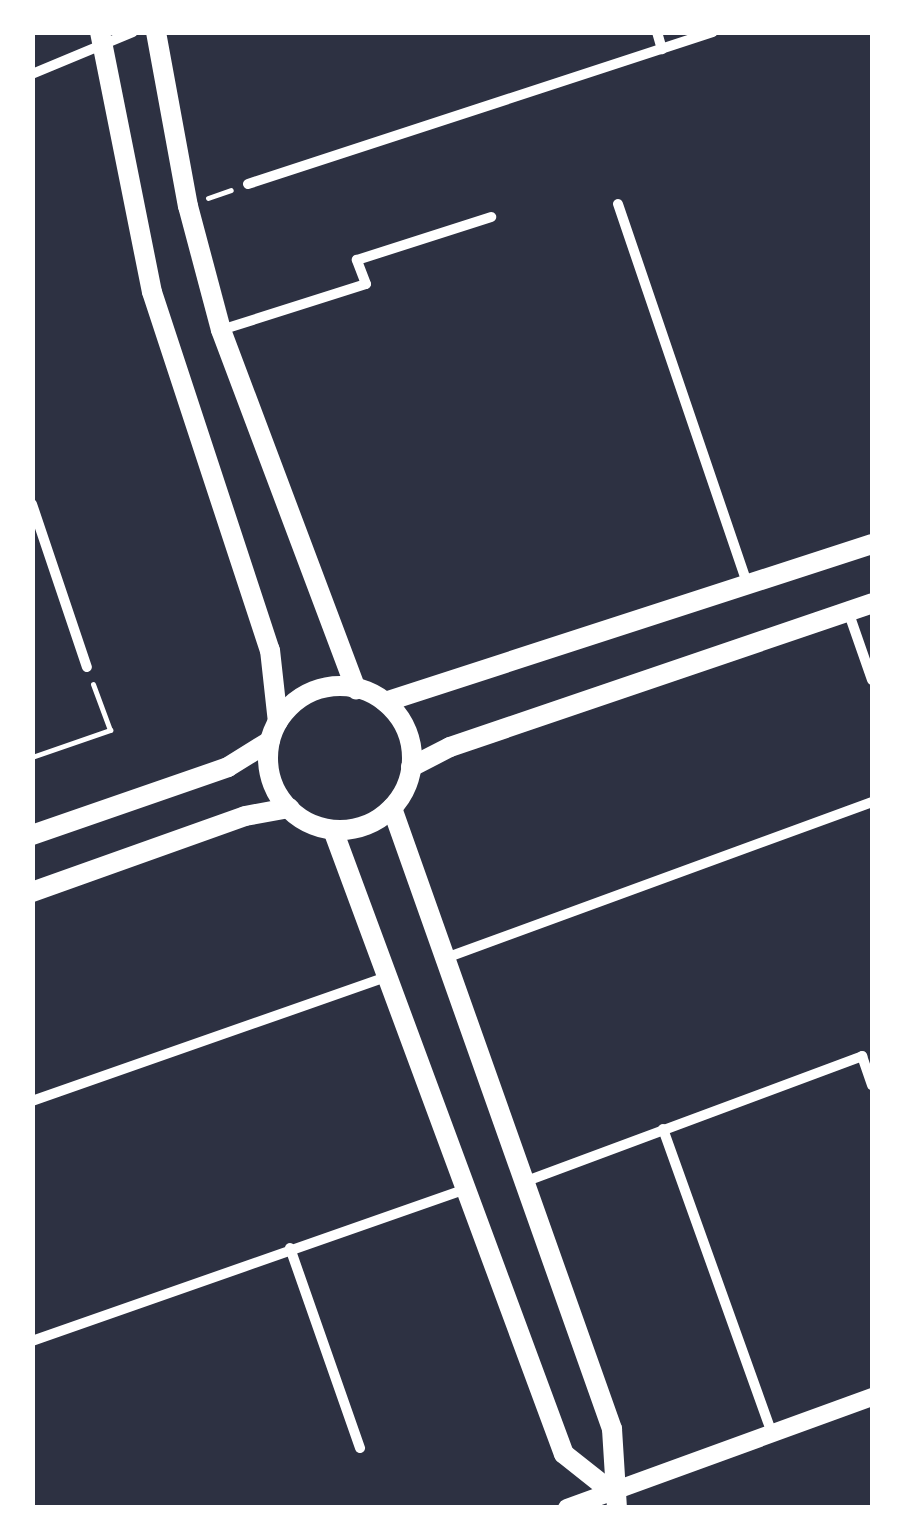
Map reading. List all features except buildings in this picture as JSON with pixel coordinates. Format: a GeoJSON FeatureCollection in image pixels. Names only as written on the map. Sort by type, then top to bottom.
{"type":"FeatureCollection","features":[{"type":"Feature","properties":{"kind":"main road"},"geometry":{"type":"LineString","coordinates":[[156,32],[188,206],[221,330],[356,688]]}},
{"type":"Feature","properties":{"kind":"main road"},"geometry":{"type":"LineString","coordinates":[[32,835],[228,767],[274,731],[307,694],[356,688],[385,702],[408,735],[411,767],[392,808],[373,823],[333,830],[289,808],[272,782],[274,731],[270,650],[152,292],[101,40]]}},
{"type":"Feature","properties":{"kind":"main road"},"geometry":{"type":"LineString","coordinates":[[385,702],[872,544]]}},
{"type":"Feature","properties":{"kind":"main road"},"geometry":{"type":"LineString","coordinates":[[411,767],[450,747],[872,603]]}},
{"type":"Feature","properties":{"kind":"main road"},"geometry":{"type":"LineString","coordinates":[[32,892],[246,816],[289,808]]}},
{"type":"Feature","properties":{"kind":"main road"},"geometry":{"type":"LineString","coordinates":[[392,808],[612,1429],[615,1500]]}},
{"type":"Feature","properties":{"kind":"main road"},"geometry":{"type":"LineString","coordinates":[[333,830],[564,1454],[615,1500]]}},
{"type":"Feature","properties":{"kind":"street"},"geometry":{"type":"LineString","coordinates":[[32,74],[101,40],[133,32]]}},
{"type":"Feature","properties":{"kind":"street"},"geometry":{"type":"LineString","coordinates":[[657,32],[662,49]]}},
{"type":"Feature","properties":{"kind":"street"},"geometry":{"type":"LineString","coordinates":[[248,184],[713,32]]}},
{"type":"Feature","properties":{"kind":"street"},"geometry":{"type":"LineString","coordinates":[[618,204],[748,587]]}},
{"type":"Feature","properties":{"kind":"street"},"geometry":{"type":"LineString","coordinates":[[221,330],[366,284],[357,260],[490,218]]}},
{"type":"Feature","properties":{"kind":"street"},"geometry":{"type":"LineString","coordinates":[[32,504],[87,668]]}},
{"type":"Feature","properties":{"kind":"street"},"geometry":{"type":"LineString","coordinates":[[848,611],[872,680]]}},
{"type":"Feature","properties":{"kind":"street"},"geometry":{"type":"LineString","coordinates":[[443,960],[872,802]]}},
{"type":"Feature","properties":{"kind":"street"},"geometry":{"type":"LineString","coordinates":[[32,1100],[389,976]]}},
{"type":"Feature","properties":{"kind":"street"},"geometry":{"type":"LineString","coordinates":[[524,1182],[862,1056],[872,1085]]}},
{"type":"Feature","properties":{"kind":"street"},"geometry":{"type":"LineString","coordinates":[[662,1129],[772,1433]]}},
{"type":"Feature","properties":{"kind":"street"},"geometry":{"type":"LineString","coordinates":[[32,1341],[466,1188]]}},
{"type":"Feature","properties":{"kind":"street"},"geometry":{"type":"LineString","coordinates":[[290,1248],[360,1448]]}},
{"type":"Feature","properties":{"kind":"street"},"geometry":{"type":"LineString","coordinates":[[567,1508],[615,1500],[772,1433],[872,1397]]}},
{"type":"Feature","properties":{"kind":"path"},"geometry":{"type":"LineString","coordinates":[[188,206],[248,184]]}},
{"type":"Feature","properties":{"kind":"path"},"geometry":{"type":"LineString","coordinates":[[32,757],[110,730],[87,668]]}}]}
